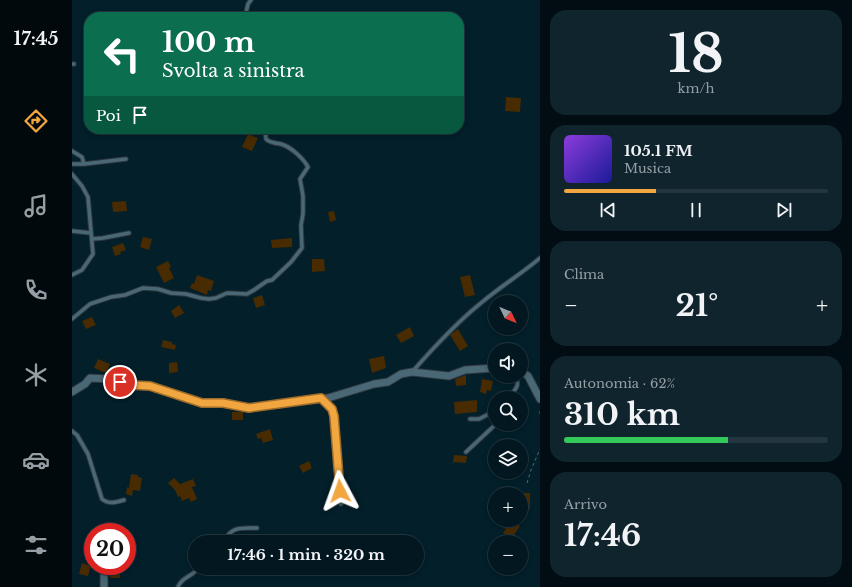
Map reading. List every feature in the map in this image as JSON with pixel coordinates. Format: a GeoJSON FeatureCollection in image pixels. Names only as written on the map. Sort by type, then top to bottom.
{"type":"FeatureCollection","features":[{"type":"Feature","properties":{"kind":"street"},"geometry":{"type":"LineString","coordinates":[[72,392],[85,384],[90,378],[108,379],[132,385],[150,386],[202,403],[223,403],[249,408],[328,398],[374,384],[388,382],[400,374],[412,372],[449,376],[464,370],[488,368]]}},
{"type":"Feature","properties":{"kind":"street"},"geometry":{"type":"LineString","coordinates":[[528,376],[540,399]]}},
{"type":"Feature","properties":{"kind":"street"},"geometry":{"type":"LineString","coordinates":[[104,575],[104,587]]}},
{"type":"Feature","properties":{"kind":"lane"},"geometry":{"type":"LineString","coordinates":[[246,12],[248,4],[251,0]]}},
{"type":"Feature","properties":{"kind":"lane"},"geometry":{"type":"LineString","coordinates":[[72,319],[90,304],[111,297],[126,295],[143,288],[158,289],[172,293],[186,294],[209,299],[216,298],[227,293],[247,294],[272,280],[291,262],[302,248],[301,225],[303,214],[303,196],[300,179],[308,167],[303,160],[288,147],[269,142],[266,139],[266,134]]}},
{"type":"Feature","properties":{"kind":"lane"},"geometry":{"type":"LineString","coordinates":[[72,151],[82,157],[84,164]]}},
{"type":"Feature","properties":{"kind":"lane"},"geometry":{"type":"LineString","coordinates":[[72,164],[126,159]]}},
{"type":"Feature","properties":{"kind":"lane"},"geometry":{"type":"LineString","coordinates":[[72,174],[82,186],[88,197],[93,254],[82,270],[72,275]]}},
{"type":"Feature","properties":{"kind":"lane"},"geometry":{"type":"LineString","coordinates":[[72,231],[92,233]]}},
{"type":"Feature","properties":{"kind":"lane"},"geometry":{"type":"LineString","coordinates":[[92,239],[129,233]]}},
{"type":"Feature","properties":{"kind":"lane"},"geometry":{"type":"LineString","coordinates":[[412,372],[443,337],[480,303],[540,258]]}},
{"type":"Feature","properties":{"kind":"lane"},"geometry":{"type":"LineString","coordinates":[[321,398],[332,409],[334,416],[341,504]]}},
{"type":"Feature","properties":{"kind":"lane"},"geometry":{"type":"LineString","coordinates":[[470,419],[478,419],[488,414]]}},
{"type":"Feature","properties":{"kind":"lane"},"geometry":{"type":"LineString","coordinates":[[72,431],[77,435],[88,454],[102,499],[105,502],[124,500]]}},
{"type":"Feature","properties":{"kind":"lane"},"geometry":{"type":"LineString","coordinates":[[466,452],[488,431]]}},
{"type":"Feature","properties":{"kind":"lane"},"geometry":{"type":"LineString","coordinates":[[228,535],[235,529],[257,528]]}},
{"type":"Feature","properties":{"kind":"lane"},"geometry":{"type":"LineString","coordinates":[[178,587],[184,578],[193,575]]}},
{"type":"Feature","properties":{"kind":"path"},"geometry":{"type":"LineString","coordinates":[[540,411],[540,416]]}},
{"type":"Feature","properties":{"kind":"path"},"geometry":{"type":"LineString","coordinates":[[527,483],[540,449]]}},
{"type":"Feature","properties":{"kind":"building"},"geometry":{"type":"Polygon","coordinates":[[[506,97],[521,98],[520,112],[505,111],[506,97]]]}},
{"type":"Feature","properties":{"kind":"building"},"geometry":{"type":"Polygon","coordinates":[[[248,134],[258,138],[252,151],[242,147],[248,134]]]}},
{"type":"Feature","properties":{"kind":"building"},"geometry":{"type":"Polygon","coordinates":[[[126,201],[127,211],[113,212],[112,202],[126,201]]]}},
{"type":"Feature","properties":{"kind":"building"},"geometry":{"type":"Polygon","coordinates":[[[334,211],[336,220],[330,222],[328,212],[334,211]]]}},
{"type":"Feature","properties":{"kind":"building"},"geometry":{"type":"Polygon","coordinates":[[[143,237],[152,239],[149,250],[140,247],[143,237]]]}},
{"type":"Feature","properties":{"kind":"building"},"geometry":{"type":"Polygon","coordinates":[[[292,238],[292,247],[272,248],[271,240],[292,238]]]}},
{"type":"Feature","properties":{"kind":"building"},"geometry":{"type":"Polygon","coordinates":[[[123,243],[126,250],[115,256],[112,247],[123,243]]]}},
{"type":"Feature","properties":{"kind":"building"},"geometry":{"type":"Polygon","coordinates":[[[312,259],[324,259],[325,271],[312,272],[312,259]]]}},
{"type":"Feature","properties":{"kind":"building"},"geometry":{"type":"Polygon","coordinates":[[[168,261],[171,267],[169,268],[174,278],[164,283],[156,267],[168,261]]]}},
{"type":"Feature","properties":{"kind":"building"},"geometry":{"type":"Polygon","coordinates":[[[197,275],[214,281],[211,291],[208,290],[207,295],[190,288],[192,283],[194,284],[197,275]]]}},
{"type":"Feature","properties":{"kind":"building"},"geometry":{"type":"Polygon","coordinates":[[[470,275],[475,295],[465,297],[460,277],[470,275]]]}},
{"type":"Feature","properties":{"kind":"building"},"geometry":{"type":"Polygon","coordinates":[[[262,295],[265,305],[256,308],[253,298],[262,295]]]}},
{"type":"Feature","properties":{"kind":"building"},"geometry":{"type":"Polygon","coordinates":[[[179,305],[184,313],[175,318],[171,311],[179,305]]]}},
{"type":"Feature","properties":{"kind":"building"},"geometry":{"type":"Polygon","coordinates":[[[92,317],[96,325],[86,329],[82,321],[92,317]]]}},
{"type":"Feature","properties":{"kind":"building"},"geometry":{"type":"Polygon","coordinates":[[[410,327],[414,336],[401,343],[396,335],[410,327]]]}},
{"type":"Feature","properties":{"kind":"building"},"geometry":{"type":"Polygon","coordinates":[[[458,329],[468,346],[460,351],[450,335],[458,329]]]}},
{"type":"Feature","properties":{"kind":"building"},"geometry":{"type":"Polygon","coordinates":[[[163,340],[172,342],[172,344],[176,345],[175,350],[161,347],[163,340]]]}},
{"type":"Feature","properties":{"kind":"building"},"geometry":{"type":"Polygon","coordinates":[[[384,356],[386,368],[372,373],[369,359],[384,356]]]}},
{"type":"Feature","properties":{"kind":"building"},"geometry":{"type":"Polygon","coordinates":[[[98,359],[110,364],[106,373],[94,368],[98,359]]]}},
{"type":"Feature","properties":{"kind":"building"},"geometry":{"type":"Polygon","coordinates":[[[177,362],[178,372],[169,373],[169,363],[177,362]]]}},
{"type":"Feature","properties":{"kind":"building"},"geometry":{"type":"Polygon","coordinates":[[[466,375],[466,385],[456,386],[455,379],[466,375]]]}},
{"type":"Feature","properties":{"kind":"building"},"geometry":{"type":"Polygon","coordinates":[[[482,379],[488,380],[488,383],[493,383],[491,391],[487,390],[486,394],[480,392],[482,379]]]}},
{"type":"Feature","properties":{"kind":"building"},"geometry":{"type":"Polygon","coordinates":[[[477,400],[477,412],[455,414],[454,402],[477,400]]]}},
{"type":"Feature","properties":{"kind":"building"},"geometry":{"type":"Polygon","coordinates":[[[232,412],[243,412],[243,420],[232,420],[232,412]]]}},
{"type":"Feature","properties":{"kind":"building"},"geometry":{"type":"Polygon","coordinates":[[[270,429],[273,440],[263,443],[261,438],[258,439],[256,434],[270,429]]]}},
{"type":"Feature","properties":{"kind":"building"},"geometry":{"type":"Polygon","coordinates":[[[454,455],[467,456],[466,463],[453,462],[454,455]]]}},
{"type":"Feature","properties":{"kind":"building"},"geometry":{"type":"Polygon","coordinates":[[[309,461],[312,468],[303,473],[299,466],[309,461]]]}},
{"type":"Feature","properties":{"kind":"building"},"geometry":{"type":"Polygon","coordinates":[[[131,474],[138,475],[138,477],[142,478],[140,491],[133,490],[132,496],[126,494],[127,487],[129,488],[131,474]]]}},
{"type":"Feature","properties":{"kind":"building"},"geometry":{"type":"Polygon","coordinates":[[[174,478],[180,484],[193,479],[196,486],[192,487],[197,499],[191,502],[189,498],[182,501],[180,496],[178,497],[175,490],[168,483],[174,478]]]}},
{"type":"Feature","properties":{"kind":"building"},"geometry":{"type":"Polygon","coordinates":[[[528,493],[530,493],[530,509],[528,509],[528,493]]]}},
{"type":"Feature","properties":{"kind":"building"},"geometry":{"type":"Polygon","coordinates":[[[519,527],[514,535],[507,535],[503,533],[506,529],[503,528],[519,527]]]}},
{"type":"Feature","properties":{"kind":"building"},"geometry":{"type":"Polygon","coordinates":[[[82,563],[84,564],[84,575],[88,576],[79,574],[82,563]]]}},
{"type":"Feature","properties":{"kind":"building"},"geometry":{"type":"Polygon","coordinates":[[[110,575],[120,575],[120,578],[110,578],[110,575]]]}},
{"type":"Feature","properties":{"kind":"route"},"geometry":{"type":"LineString","coordinates":[[120,382],[132,385],[150,386],[202,403],[223,403],[249,408],[321,398],[332,409],[334,416],[340,491]]}}]}
